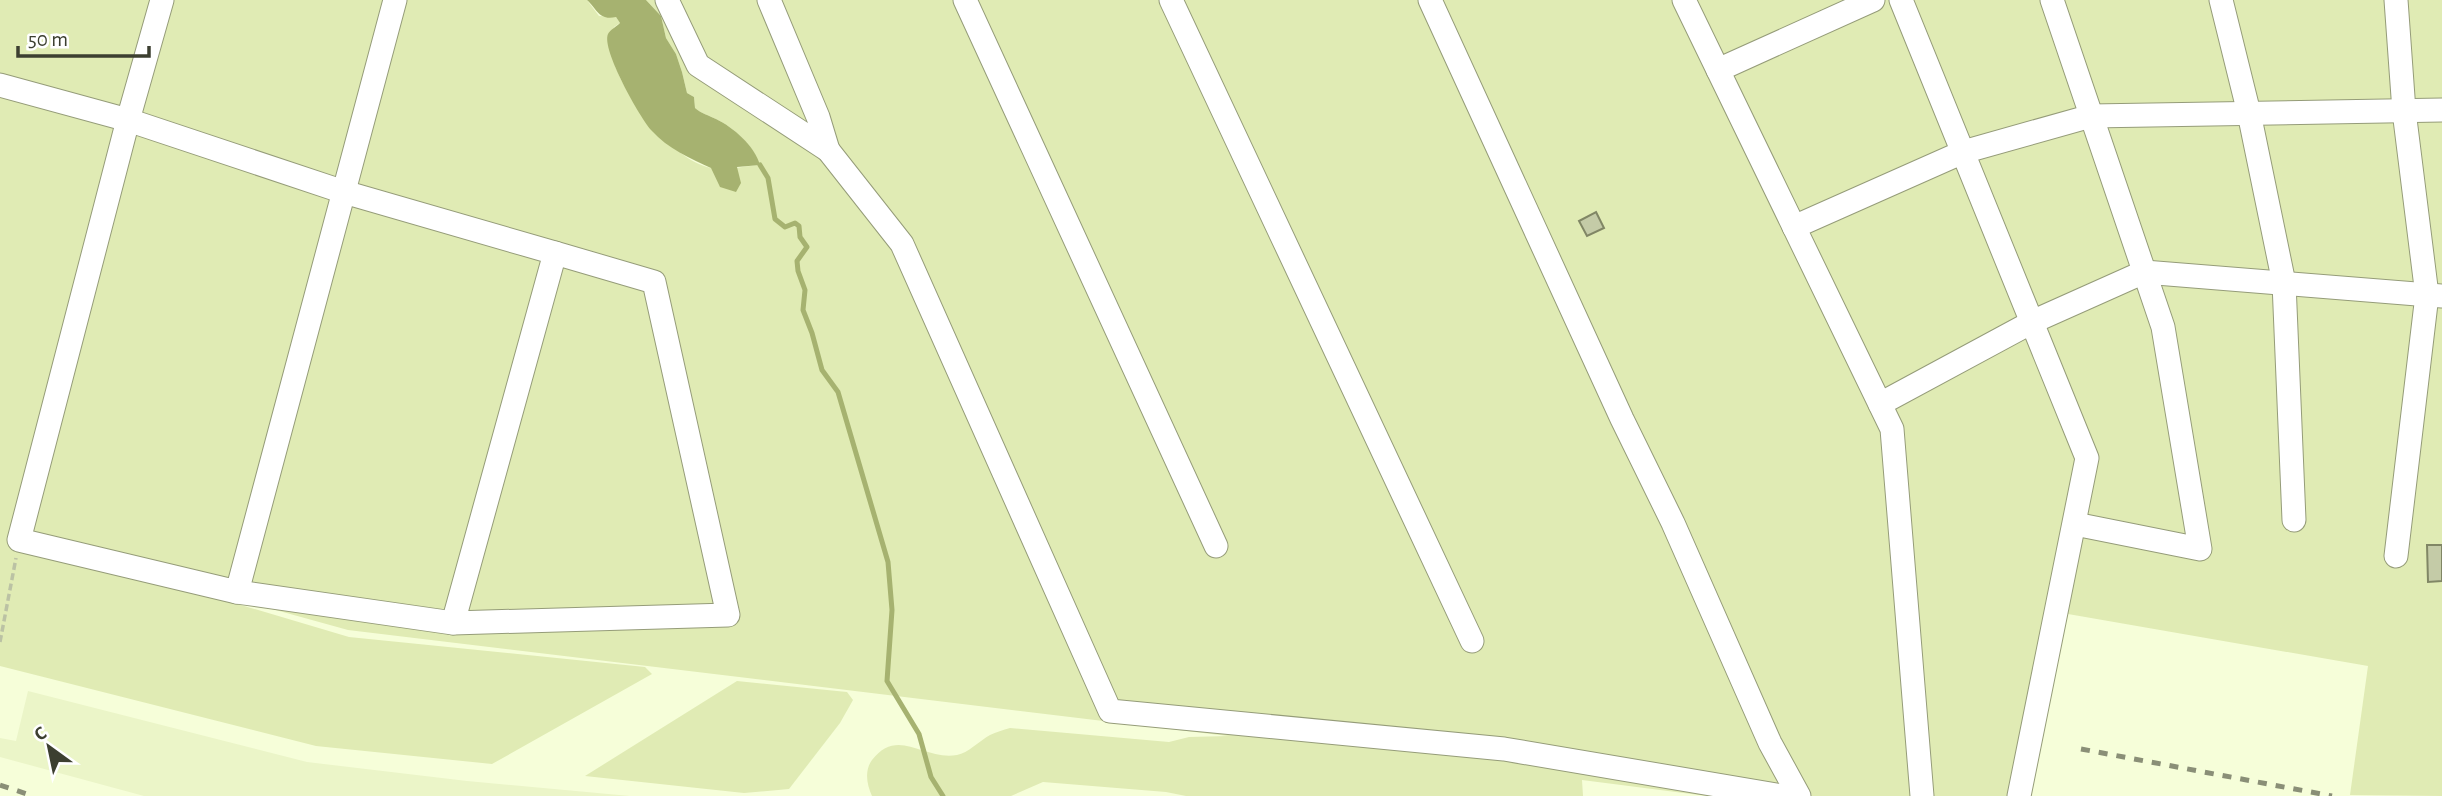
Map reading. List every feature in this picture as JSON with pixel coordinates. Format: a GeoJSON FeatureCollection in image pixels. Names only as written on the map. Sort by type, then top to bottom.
{"type":"FeatureCollection","features":[{"type":"Feature","properties":{"kind":"lane"},"geometry":{"type":"LineString","coordinates":[[0,85],[128,120],[344,192],[654,282],[727,615],[453,623],[237,592],[19,540],[128,120],[162,0]]}},
{"type":"Feature","properties":{"kind":"lane"},"geometry":{"type":"LineString","coordinates":[[237,592],[394,0]]}},
{"type":"Feature","properties":{"kind":"lane"},"geometry":{"type":"LineString","coordinates":[[667,0],[698,65],[828,150],[902,244],[1111,711],[1504,749],[1782,796]]}},
{"type":"Feature","properties":{"kind":"lane"},"geometry":{"type":"LineString","coordinates":[[769,0],[818,117],[828,150]]}},
{"type":"Feature","properties":{"kind":"lane"},"geometry":{"type":"LineString","coordinates":[[965,0],[1216,546]]}},
{"type":"Feature","properties":{"kind":"lane"},"geometry":{"type":"LineString","coordinates":[[1171,0],[1472,640]]}},
{"type":"Feature","properties":{"kind":"lane"},"geometry":{"type":"LineString","coordinates":[[1430,0],[1673,523],[1770,743],[1799,796]]}},
{"type":"Feature","properties":{"kind":"lane"},"geometry":{"type":"LineString","coordinates":[[1684,0],[1892,429],[1922,796]]}},
{"type":"Feature","properties":{"kind":"lane"},"geometry":{"type":"LineString","coordinates":[[1718,70],[1873,0]]}},
{"type":"Feature","properties":{"kind":"lane"},"geometry":{"type":"LineString","coordinates":[[1901,0],[2087,458],[2019,796]]}},
{"type":"Feature","properties":{"kind":"lane"},"geometry":{"type":"LineString","coordinates":[[2052,0],[2163,327],[2200,549],[2075,524]]}},
{"type":"Feature","properties":{"kind":"lane"},"geometry":{"type":"LineString","coordinates":[[2221,0],[2249,113],[2284,283],[2294,520]]}},
{"type":"Feature","properties":{"kind":"lane"},"geometry":{"type":"LineString","coordinates":[[2396,0],[2404,111],[2435,295],[2396,556]]}},
{"type":"Feature","properties":{"kind":"lane"},"geometry":{"type":"LineString","coordinates":[[1794,227],[1963,152],[2091,116],[2442,110]]}},
{"type":"Feature","properties":{"kind":"lane"},"geometry":{"type":"LineString","coordinates":[[453,623],[555,253]]}},
{"type":"Feature","properties":{"kind":"lane"},"geometry":{"type":"LineString","coordinates":[[1880,404],[2032,322],[2144,272],[2435,295]]}},
{"type":"Feature","properties":{"kind":"path"},"geometry":{"type":"LineString","coordinates":[[0,642],[19,540]]}},
{"type":"Feature","properties":{"kind":"shaded area"},"geometry":{"type":"Polygon","coordinates":[[[0,0],[587,0],[599,16],[616,17],[620,23],[614,27],[613,59],[618,74],[638,108],[665,140],[681,153],[696,163],[722,169],[759,165],[753,151],[736,132],[695,108],[694,97],[687,93],[676,54],[666,38],[661,16],[646,0],[2442,0],[2442,796],[2350,795],[2368,666],[2068,614],[2025,796],[1707,796],[1582,780],[1583,796],[1186,796],[1043,782],[1011,796],[872,796],[867,778],[869,764],[882,750],[892,746],[902,745],[945,756],[957,755],[990,735],[1010,728],[1169,742],[1189,737],[1228,736],[348,630],[18,539],[349,637],[645,667],[652,674],[492,764],[316,746],[0,666],[0,0]]]}},
{"type":"Feature","properties":{"kind":"shaded area"},"geometry":{"type":"Polygon","coordinates":[[[587,0],[646,0],[661,16],[666,38],[676,54],[687,93],[694,97],[695,108],[736,132],[748,144],[760,165],[737,167],[741,183],[736,192],[720,187],[711,168],[672,148],[652,131],[631,99],[610,54],[608,34],[620,23],[616,17],[602,16],[587,0]]]}},
{"type":"Feature","properties":{"kind":"shaded area"},"geometry":{"type":"Polygon","coordinates":[[[737,681],[847,692],[853,700],[840,723],[789,789],[744,793],[585,776],[737,681]]]}},
{"type":"Feature","properties":{"kind":"shaded area"},"geometry":{"type":"Polygon","coordinates":[[[28,691],[307,762],[467,781],[630,796],[144,796],[0,757],[0,738],[16,741],[28,691]]]}},
{"type":"Feature","properties":{"kind":"building"},"geometry":{"type":"Polygon","coordinates":[[[1596,212],[1604,228],[1587,236],[1579,221],[1596,212]]]}},
{"type":"Feature","properties":{"kind":"building"},"geometry":{"type":"Polygon","coordinates":[[[2427,545],[2442,545],[2442,581],[2428,582],[2427,545]]]}},
{"type":"Feature","properties":{"kind":"waterway"},"geometry":{"type":"LineString","coordinates":[[760,165],[768,178],[775,219],[785,227],[795,223],[799,226],[800,237],[807,247],[797,261],[805,290],[803,310],[822,370],[838,392],[888,562],[892,610],[887,681],[919,734],[931,777],[943,796]]}},
{"type":"Feature","properties":{"kind":"railway"},"geometry":{"type":"LineString","coordinates":[[2081,749],[2332,796]]}},
{"type":"Feature","properties":{"kind":"railway"},"geometry":{"type":"LineString","coordinates":[[0,785],[33,796]]}}]}
